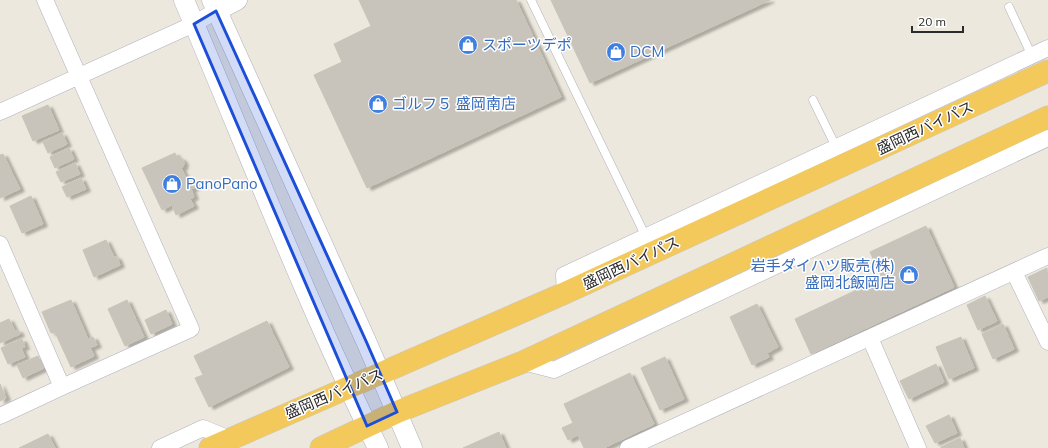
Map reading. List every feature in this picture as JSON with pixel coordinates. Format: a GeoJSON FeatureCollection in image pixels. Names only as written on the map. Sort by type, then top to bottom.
{"type":"FeatureCollection","features":[{"type":"Feature","properties":{"kind":"highway","name":"盛岡西バイパス"},"geometry":{"type":"LineString","coordinates":[[210,448],[310,403],[350,388],[565,293],[1048,71]]}},
{"type":"Feature","properties":{"kind":"highway"},"geometry":{"type":"LineString","coordinates":[[320,448],[397,412],[523,362],[1048,118]]}},
{"type":"Feature","properties":{"kind":"street"},"geometry":{"type":"LineString","coordinates":[[0,416],[191,329],[45,0]]}},
{"type":"Feature","properties":{"kind":"street"},"geometry":{"type":"LineString","coordinates":[[184,0],[246,145],[266,196],[350,388],[378,448]]}},
{"type":"Feature","properties":{"kind":"street"},"geometry":{"type":"LineString","coordinates":[[0,112],[194,24],[214,6],[237,0]]}},
{"type":"Feature","properties":{"kind":"street"},"geometry":{"type":"LineString","coordinates":[[214,6],[381,374],[412,448]]}},
{"type":"Feature","properties":{"kind":"street"},"geometry":{"type":"LineString","coordinates":[[565,293],[564,275],[1048,48]]}},
{"type":"Feature","properties":{"kind":"street"},"geometry":{"type":"LineString","coordinates":[[523,362],[554,370],[1048,138]]}},
{"type":"Feature","properties":{"kind":"street"},"geometry":{"type":"LineString","coordinates":[[0,244],[62,388]]}},
{"type":"Feature","properties":{"kind":"street"},"geometry":{"type":"LineString","coordinates":[[628,448],[1048,256]]}},
{"type":"Feature","properties":{"kind":"street"},"geometry":{"type":"LineString","coordinates":[[1014,272],[1048,342]]}},
{"type":"Feature","properties":{"kind":"street"},"geometry":{"type":"LineString","coordinates":[[870,338],[918,448]]}},
{"type":"Feature","properties":{"kind":"street"},"geometry":{"type":"LineString","coordinates":[[160,448],[203,428],[230,439]]}},
{"type":"Feature","properties":{"kind":"lane"},"geometry":{"type":"LineString","coordinates":[[531,0],[646,237]]}},
{"type":"Feature","properties":{"kind":"lane"},"geometry":{"type":"LineString","coordinates":[[1010,7],[1032,56]]}},
{"type":"Feature","properties":{"kind":"lane"},"geometry":{"type":"LineString","coordinates":[[813,100],[836,147]]}},
{"type":"Feature","properties":{"kind":"highlighted area"},"geometry":{"type":"Polygon","coordinates":[[[216,11],[366,341],[397,412],[367,426],[194,24],[216,11]]]}},
{"type":"Feature","properties":{"kind":"building"},"geometry":{"type":"Polygon","coordinates":[[[359,0],[516,0],[561,97],[367,188],[314,75],[342,62],[334,44],[371,26],[359,0]]]}},
{"type":"Feature","properties":{"kind":"building","name":"DCM"},"geometry":{"type":"Polygon","coordinates":[[[551,0],[770,0],[590,83],[551,0]]]}},
{"type":"Feature","properties":{"kind":"building"},"geometry":{"type":"Polygon","coordinates":[[[48,105],[59,130],[33,141],[22,116],[48,105]]]}},
{"type":"Feature","properties":{"kind":"building"},"geometry":{"type":"Polygon","coordinates":[[[62,133],[67,144],[48,153],[43,142],[62,133]]]}},
{"type":"Feature","properties":{"kind":"building"},"geometry":{"type":"Polygon","coordinates":[[[69,148],[74,159],[55,168],[50,157],[69,148]]]}},
{"type":"Feature","properties":{"kind":"building","name":"PanoPano"},"geometry":{"type":"Polygon","coordinates":[[[175,153],[184,163],[183,167],[181,168],[188,182],[192,180],[196,187],[191,189],[194,197],[190,199],[194,206],[176,215],[172,205],[162,210],[142,168],[175,153]]]}},
{"type":"Feature","properties":{"kind":"building"},"geometry":{"type":"Polygon","coordinates":[[[3,154],[20,189],[0,198],[0,155],[3,154]]]}},
{"type":"Feature","properties":{"kind":"building"},"geometry":{"type":"Polygon","coordinates":[[[75,163],[80,174],[61,182],[56,172],[75,163]]]}},
{"type":"Feature","properties":{"kind":"building"},"geometry":{"type":"Polygon","coordinates":[[[81,178],[86,189],[67,197],[62,187],[81,178]]]}},
{"type":"Feature","properties":{"kind":"building"},"geometry":{"type":"Polygon","coordinates":[[[31,196],[43,224],[22,233],[10,206],[31,196]]]}},
{"type":"Feature","properties":{"kind":"building"},"geometry":{"type":"Polygon","coordinates":[[[926,226],[954,287],[811,354],[795,319],[882,278],[870,252],[926,226]]]}},
{"type":"Feature","properties":{"kind":"building"},"geometry":{"type":"Polygon","coordinates":[[[106,240],[114,257],[117,257],[120,265],[94,277],[83,250],[106,240]]]}},
{"type":"Feature","properties":{"kind":"building"},"geometry":{"type":"Polygon","coordinates":[[[1047,268],[1048,297],[1039,301],[1028,277],[1047,268]]]}},
{"type":"Feature","properties":{"kind":"building"},"geometry":{"type":"Polygon","coordinates":[[[985,296],[997,321],[978,330],[967,305],[985,296]]]}},
{"type":"Feature","properties":{"kind":"building"},"geometry":{"type":"Polygon","coordinates":[[[71,300],[88,339],[93,337],[97,345],[90,348],[94,356],[71,367],[55,332],[51,333],[42,312],[71,300]]]}},
{"type":"Feature","properties":{"kind":"building"},"geometry":{"type":"Polygon","coordinates":[[[127,300],[144,337],[125,346],[108,309],[127,300]]]}},
{"type":"Feature","properties":{"kind":"building"},"geometry":{"type":"Polygon","coordinates":[[[757,304],[778,347],[767,353],[769,357],[752,365],[730,317],[757,304]]]}},
{"type":"Feature","properties":{"kind":"building"},"geometry":{"type":"Polygon","coordinates":[[[166,310],[172,324],[151,334],[145,320],[166,310]]]}},
{"type":"Feature","properties":{"kind":"building"},"geometry":{"type":"Polygon","coordinates":[[[9,319],[15,331],[18,330],[20,334],[0,343],[0,323],[9,319]]]}},
{"type":"Feature","properties":{"kind":"building"},"geometry":{"type":"Polygon","coordinates":[[[267,321],[289,367],[209,407],[195,378],[203,375],[194,356],[267,321]]]}},
{"type":"Feature","properties":{"kind":"building"},"geometry":{"type":"Polygon","coordinates":[[[1003,324],[1014,349],[993,359],[982,334],[1003,324]]]}},
{"type":"Feature","properties":{"kind":"building"},"geometry":{"type":"Polygon","coordinates":[[[961,337],[974,368],[949,379],[936,347],[961,337]]]}},
{"type":"Feature","properties":{"kind":"building"},"geometry":{"type":"Polygon","coordinates":[[[22,339],[25,347],[21,348],[25,357],[8,364],[1,348],[22,339]]]}},
{"type":"Feature","properties":{"kind":"building"},"geometry":{"type":"Polygon","coordinates":[[[38,356],[44,368],[23,378],[17,365],[38,356]]]}},
{"type":"Feature","properties":{"kind":"building"},"geometry":{"type":"Polygon","coordinates":[[[665,357],[684,399],[660,410],[641,368],[665,357]]]}},
{"type":"Feature","properties":{"kind":"building"},"geometry":{"type":"Polygon","coordinates":[[[936,364],[944,382],[909,399],[900,381],[936,364]]]}},
{"type":"Feature","properties":{"kind":"building"},"geometry":{"type":"Polygon","coordinates":[[[630,373],[654,424],[604,448],[584,448],[578,435],[568,440],[562,428],[573,423],[564,404],[630,373]]]}},
{"type":"Feature","properties":{"kind":"building"},"geometry":{"type":"Polygon","coordinates":[[[0,384],[6,398],[0,401],[0,384]]]}},
{"type":"Feature","properties":{"kind":"building"},"geometry":{"type":"Polygon","coordinates":[[[949,415],[957,433],[935,443],[926,426],[949,415]]]}},
{"type":"Feature","properties":{"kind":"building"},"geometry":{"type":"Polygon","coordinates":[[[499,432],[506,448],[463,448],[499,432]]]}},
{"type":"Feature","properties":{"kind":"building"},"geometry":{"type":"Polygon","coordinates":[[[48,434],[55,448],[19,448],[48,434]]]}},
{"type":"Feature","properties":{"kind":"building"},"geometry":{"type":"Polygon","coordinates":[[[960,438],[964,448],[941,448],[941,447],[960,438]]]}},
{"type":"Feature","properties":{"kind":"place","name":"スポーツデポ"},"geometry":{"type":"Point","coordinates":[468,45]}},
{"type":"Feature","properties":{"kind":"place","name":"DCM"},"geometry":{"type":"Point","coordinates":[616,52]}},
{"type":"Feature","properties":{"kind":"place","name":"ゴルフ５ 盛岡南店"},"geometry":{"type":"Point","coordinates":[378,104]}},
{"type":"Feature","properties":{"kind":"place","name":"PanoPano"},"geometry":{"type":"Point","coordinates":[172,184]}},
{"type":"Feature","properties":{"kind":"place","name":"岩手ダイハツ販売(株) 盛岡北飯岡店"},"geometry":{"type":"Point","coordinates":[909,275]}}]}
